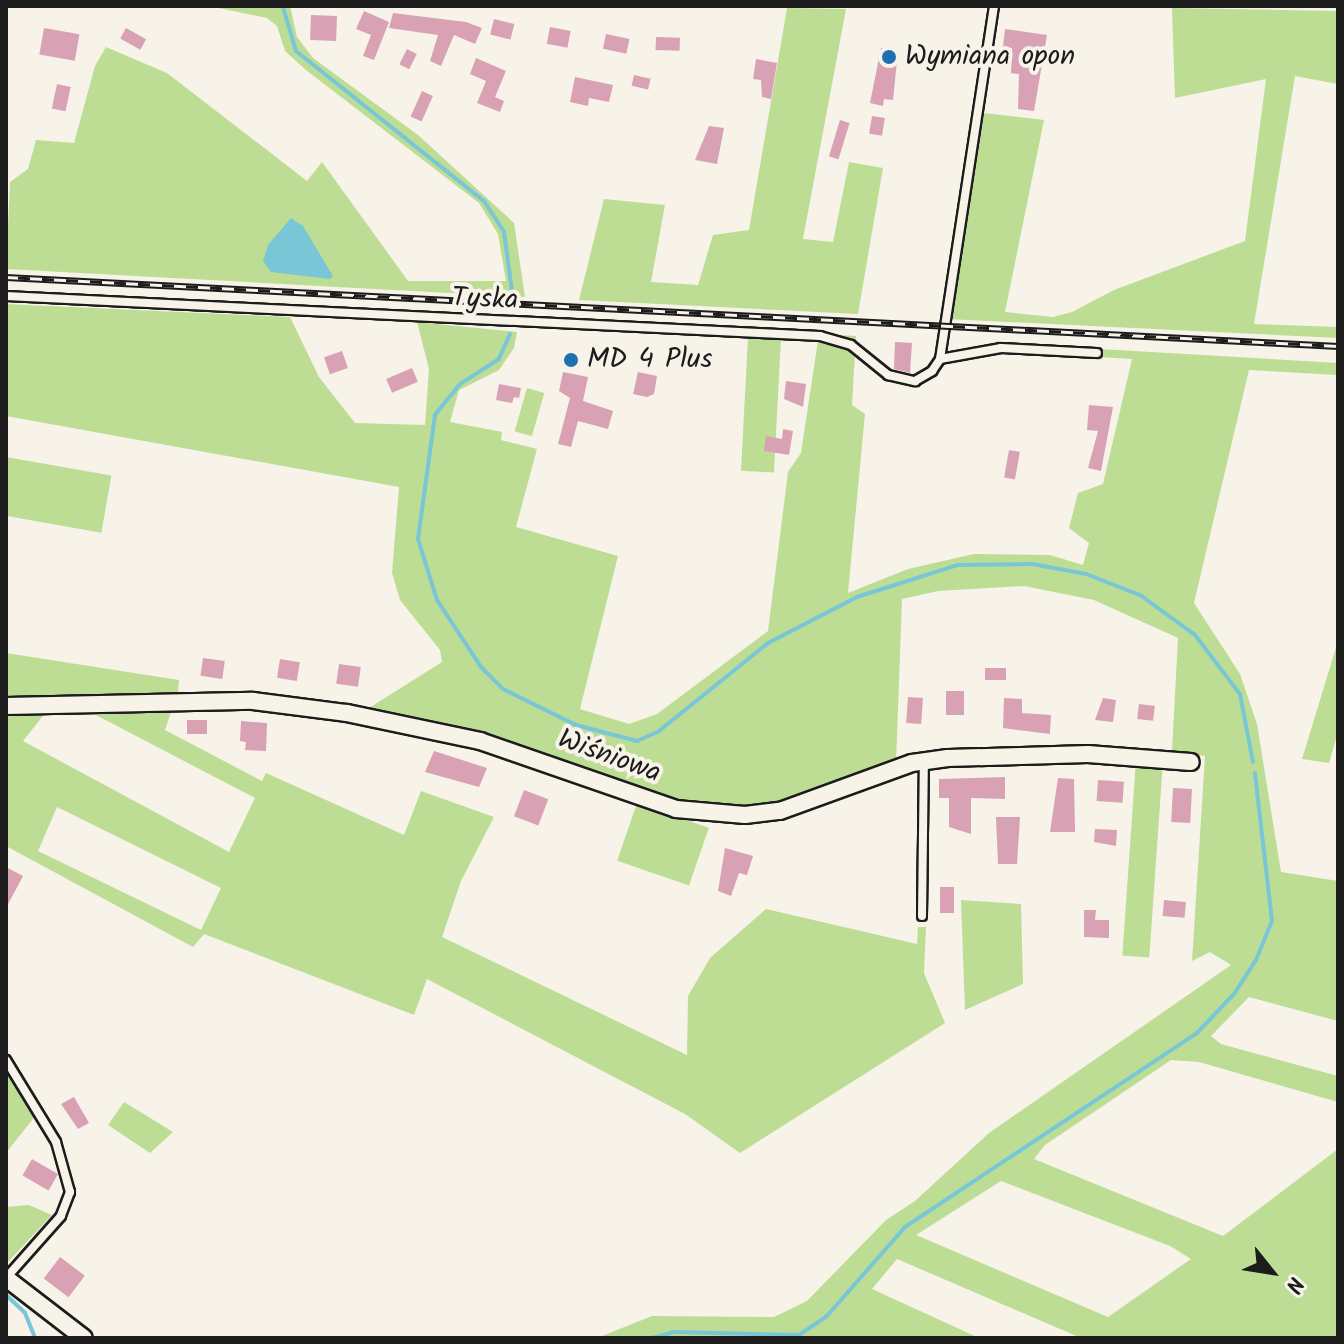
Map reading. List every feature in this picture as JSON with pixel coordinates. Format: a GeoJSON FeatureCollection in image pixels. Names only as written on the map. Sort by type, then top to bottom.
{"type":"FeatureCollection","features":[{"type":"Feature","properties":{"kind":"street","name":"Wiśniowa"},"geometry":{"type":"LineString","coordinates":[[6,706],[253,701],[347,713],[480,741],[629,796],[710,814],[780,811],[864,778],[924,761],[1088,754],[1191,762]]}},
{"type":"Feature","properties":{"kind":"street"},"geometry":{"type":"LineString","coordinates":[[6,1278],[84,1338]]}},
{"type":"Feature","properties":{"kind":"lane"},"geometry":{"type":"LineString","coordinates":[[940,359],[994,6]]}},
{"type":"Feature","properties":{"kind":"lane","name":"Tyska"},"geometry":{"type":"LineString","coordinates":[[6,296],[820,336],[851,345],[888,375],[906,381],[923,377],[940,359],[1001,348],[1097,353]]}},
{"type":"Feature","properties":{"kind":"lane"},"geometry":{"type":"LineString","coordinates":[[922,916],[924,761]]}},
{"type":"Feature","properties":{"kind":"lane"},"geometry":{"type":"LineString","coordinates":[[6,1060],[56,1142],[70,1192],[61,1216],[6,1278]]}},
{"type":"Feature","properties":{"kind":"green space"},"geometry":{"type":"Polygon","coordinates":[[[209,6],[290,6],[297,37],[313,58],[418,135],[514,223],[525,297],[6,269],[10,182],[28,169],[36,140],[74,143],[95,66],[106,47],[167,73],[307,181],[322,162],[408,281],[506,281],[498,234],[479,203],[306,70],[285,51],[277,26],[267,18],[209,6]]]}},
{"type":"Feature","properties":{"kind":"green space"},"geometry":{"type":"Polygon","coordinates":[[[787,8],[846,9],[803,239],[833,242],[849,162],[883,168],[858,314],[579,300],[604,199],[665,205],[651,282],[698,285],[713,235],[749,230],[787,8]]]}},
{"type":"Feature","properties":{"kind":"green space"},"geometry":{"type":"Polygon","coordinates":[[[1172,8],[1338,11],[1338,84],[1295,76],[1254,324],[1338,327],[1338,338],[947,319],[984,113],[1044,120],[1005,312],[1053,317],[1072,312],[1114,290],[1245,241],[1266,79],[1175,98],[1172,8]]]}},
{"type":"Feature","properties":{"kind":"green space"},"geometry":{"type":"Polygon","coordinates":[[[6,304],[290,317],[319,377],[355,423],[425,425],[429,369],[417,322],[517,332],[514,348],[499,370],[459,390],[450,422],[502,432],[501,440],[537,449],[516,527],[618,556],[580,709],[629,724],[657,714],[768,631],[788,472],[801,453],[819,334],[856,336],[852,405],[865,414],[848,593],[908,569],[974,554],[1050,555],[1083,565],[1089,543],[1069,528],[1078,493],[1103,484],[1132,359],[1098,357],[1100,349],[1338,363],[1338,375],[1249,370],[1194,603],[1240,674],[1257,724],[1281,872],[1338,881],[1338,1021],[1249,997],[1211,1036],[1221,1044],[1338,1076],[1338,1102],[1199,1062],[1171,1060],[1045,1145],[1034,1159],[1223,1236],[1338,1149],[1338,1338],[1081,1338],[897,1259],[872,1289],[979,1338],[597,1338],[652,1316],[774,1317],[807,1301],[886,1220],[915,1201],[989,1133],[1231,965],[1210,952],[1192,961],[1205,756],[1172,751],[1178,638],[1094,600],[1024,586],[938,591],[902,599],[896,763],[772,808],[681,807],[361,713],[442,662],[440,650],[400,600],[392,573],[399,487],[6,416],[6,304]],[[1001,1181],[916,1235],[1108,1317],[1191,1259],[1170,1246],[1001,1181]]]}},
{"type":"Feature","properties":{"kind":"green space"},"geometry":{"type":"Polygon","coordinates":[[[748,337],[781,339],[774,473],[741,471],[748,337]]]}},
{"type":"Feature","properties":{"kind":"green space"},"geometry":{"type":"Polygon","coordinates":[[[527,388],[544,393],[532,436],[515,431],[527,388]]]}},
{"type":"Feature","properties":{"kind":"green space"},"geometry":{"type":"Polygon","coordinates":[[[6,457],[111,476],[101,533],[6,516],[6,457]]]}},
{"type":"Feature","properties":{"kind":"green space"},"geometry":{"type":"Polygon","coordinates":[[[1338,641],[1338,732],[1329,763],[1302,759],[1338,641]]]}},
{"type":"Feature","properties":{"kind":"green space"},"geometry":{"type":"Polygon","coordinates":[[[6,653],[179,680],[178,693],[176,698],[6,702],[6,653]]]}},
{"type":"Feature","properties":{"kind":"green space"},"geometry":{"type":"Polygon","coordinates":[[[173,706],[165,730],[262,781],[266,773],[404,835],[421,791],[494,817],[461,881],[442,937],[687,1055],[688,996],[710,958],[766,909],[917,944],[918,927],[926,927],[924,973],[945,1023],[740,1153],[685,1114],[427,979],[414,1015],[204,934],[193,947],[6,846],[6,711],[46,712],[23,741],[229,852],[255,798],[92,713],[173,706]],[[57,807],[38,851],[201,930],[221,888],[57,807]]]}},
{"type":"Feature","properties":{"kind":"green space"},"geometry":{"type":"Polygon","coordinates":[[[1136,760],[1163,762],[1149,957],[1122,956],[1136,760]]]}},
{"type":"Feature","properties":{"kind":"green space"},"geometry":{"type":"Polygon","coordinates":[[[637,803],[709,828],[689,885],[617,861],[637,803]]]}},
{"type":"Feature","properties":{"kind":"green space"},"geometry":{"type":"Polygon","coordinates":[[[961,900],[1021,904],[1023,984],[965,1010],[961,900]]]}},
{"type":"Feature","properties":{"kind":"green space"},"geometry":{"type":"Polygon","coordinates":[[[6,1066],[36,1115],[6,1153],[6,1066]]]}},
{"type":"Feature","properties":{"kind":"green space"},"geometry":{"type":"Polygon","coordinates":[[[124,1102],[173,1132],[150,1153],[108,1125],[124,1102]]]}},
{"type":"Feature","properties":{"kind":"green space"},"geometry":{"type":"Polygon","coordinates":[[[29,1205],[52,1215],[6,1264],[6,1207],[29,1205]]]}},
{"type":"Feature","properties":{"kind":"water"},"geometry":{"type":"Polygon","coordinates":[[[291,218],[303,226],[333,276],[330,279],[271,272],[263,261],[268,245],[291,218]]]}},
{"type":"Feature","properties":{"kind":"building"},"geometry":{"type":"Polygon","coordinates":[[[364,11],[389,22],[374,60],[363,56],[371,35],[356,29],[364,11]]]}},
{"type":"Feature","properties":{"kind":"building"},"geometry":{"type":"Polygon","coordinates":[[[393,13],[466,22],[482,28],[475,44],[454,35],[441,66],[430,61],[438,35],[389,28],[393,13]]]}},
{"type":"Feature","properties":{"kind":"building"},"geometry":{"type":"Polygon","coordinates":[[[311,15],[337,16],[336,41],[310,40],[311,15]]]}},
{"type":"Feature","properties":{"kind":"building"},"geometry":{"type":"Polygon","coordinates":[[[494,19],[514,24],[511,40],[490,35],[494,19]]]}},
{"type":"Feature","properties":{"kind":"building"},"geometry":{"type":"Polygon","coordinates":[[[550,27],[571,31],[567,48],[547,44],[550,27]]]}},
{"type":"Feature","properties":{"kind":"building"},"geometry":{"type":"Polygon","coordinates":[[[44,28],[79,34],[75,61],[39,55],[44,28]]]}},
{"type":"Feature","properties":{"kind":"building"},"geometry":{"type":"Polygon","coordinates":[[[126,28],[146,39],[140,50],[120,38],[126,28]]]}},
{"type":"Feature","properties":{"kind":"building"},"geometry":{"type":"Polygon","coordinates":[[[1005,29],[1047,35],[1034,111],[1018,109],[1019,74],[1011,73],[1012,48],[1003,47],[1005,29]]]}},
{"type":"Feature","properties":{"kind":"building"},"geometry":{"type":"Polygon","coordinates":[[[606,34],[629,39],[626,54],[603,49],[606,34]]]}},
{"type":"Feature","properties":{"kind":"building"},"geometry":{"type":"Polygon","coordinates":[[[656,37],[680,38],[680,51],[656,50],[656,37]]]}},
{"type":"Feature","properties":{"kind":"building"},"geometry":{"type":"Polygon","coordinates":[[[881,48],[898,51],[893,100],[884,99],[883,106],[870,103],[881,48]]]}},
{"type":"Feature","properties":{"kind":"building"},"geometry":{"type":"Polygon","coordinates":[[[407,49],[417,54],[409,69],[399,64],[407,49]]]}},
{"type":"Feature","properties":{"kind":"building"},"geometry":{"type":"Polygon","coordinates":[[[476,58],[506,71],[495,97],[504,101],[500,112],[477,103],[486,81],[470,74],[476,58]]]}},
{"type":"Feature","properties":{"kind":"building"},"geometry":{"type":"Polygon","coordinates":[[[756,59],[777,63],[771,99],[762,97],[761,80],[753,79],[756,59]]]}},
{"type":"Feature","properties":{"kind":"building"},"geometry":{"type":"Polygon","coordinates":[[[634,75],[651,79],[648,90],[632,86],[634,75]]]}},
{"type":"Feature","properties":{"kind":"building"},"geometry":{"type":"Polygon","coordinates":[[[575,77],[613,85],[609,102],[589,98],[588,106],[570,102],[575,77]]]}},
{"type":"Feature","properties":{"kind":"building"},"geometry":{"type":"Polygon","coordinates":[[[57,84],[71,87],[65,111],[52,108],[57,84]]]}},
{"type":"Feature","properties":{"kind":"building"},"geometry":{"type":"Polygon","coordinates":[[[422,91],[433,96],[422,121],[411,117],[422,91]]]}},
{"type":"Feature","properties":{"kind":"building"},"geometry":{"type":"Polygon","coordinates":[[[872,116],[885,118],[882,136],[869,134],[872,116]]]}},
{"type":"Feature","properties":{"kind":"building"},"geometry":{"type":"Polygon","coordinates":[[[840,120],[850,123],[838,159],[829,156],[840,120]]]}},
{"type":"Feature","properties":{"kind":"building"},"geometry":{"type":"Polygon","coordinates":[[[709,126],[724,128],[717,164],[695,160],[709,126]]]}},
{"type":"Feature","properties":{"kind":"building"},"geometry":{"type":"Polygon","coordinates":[[[895,342],[912,343],[910,373],[894,369],[895,342]]]}},
{"type":"Feature","properties":{"kind":"building"},"geometry":{"type":"Polygon","coordinates":[[[342,351],[348,368],[330,374],[324,357],[342,351]]]}},
{"type":"Feature","properties":{"kind":"building"},"geometry":{"type":"Polygon","coordinates":[[[412,368],[418,382],[392,393],[386,379],[412,368]]]}},
{"type":"Feature","properties":{"kind":"building"},"geometry":{"type":"Polygon","coordinates":[[[563,372],[588,377],[583,401],[613,411],[608,429],[578,421],[571,447],[558,444],[570,398],[559,391],[563,372]]]}},
{"type":"Feature","properties":{"kind":"building"},"geometry":{"type":"Polygon","coordinates":[[[638,372],[657,376],[654,394],[647,397],[633,394],[638,372]]]}},
{"type":"Feature","properties":{"kind":"building"},"geometry":{"type":"Polygon","coordinates":[[[786,381],[806,384],[803,407],[784,399],[786,381]]]}},
{"type":"Feature","properties":{"kind":"building"},"geometry":{"type":"Polygon","coordinates":[[[499,384],[521,388],[519,398],[514,397],[512,403],[496,400],[499,384]]]}},
{"type":"Feature","properties":{"kind":"building"},"geometry":{"type":"Polygon","coordinates":[[[1089,405],[1113,407],[1101,471],[1088,468],[1098,431],[1087,430],[1089,405]]]}},
{"type":"Feature","properties":{"kind":"building"},"geometry":{"type":"Polygon","coordinates":[[[783,429],[793,431],[789,455],[764,451],[766,436],[782,439],[783,429]]]}},
{"type":"Feature","properties":{"kind":"building"},"geometry":{"type":"Polygon","coordinates":[[[1009,450],[1020,452],[1015,479],[1004,478],[1009,450]]]}},
{"type":"Feature","properties":{"kind":"building"},"geometry":{"type":"Polygon","coordinates":[[[203,658],[225,661],[222,679],[200,676],[203,658]]]}},
{"type":"Feature","properties":{"kind":"building"},"geometry":{"type":"Polygon","coordinates":[[[280,659],[300,662],[297,681],[277,678],[280,659]]]}},
{"type":"Feature","properties":{"kind":"building"},"geometry":{"type":"Polygon","coordinates":[[[339,664],[361,667],[358,687],[336,684],[339,664]]]}},
{"type":"Feature","properties":{"kind":"building"},"geometry":{"type":"Polygon","coordinates":[[[985,668],[1006,668],[1006,680],[985,680],[985,668]]]}},
{"type":"Feature","properties":{"kind":"building"},"geometry":{"type":"Polygon","coordinates":[[[946,691],[964,691],[964,715],[946,715],[946,691]]]}},
{"type":"Feature","properties":{"kind":"building"},"geometry":{"type":"Polygon","coordinates":[[[908,697],[923,698],[921,724],[906,723],[908,697]]]}},
{"type":"Feature","properties":{"kind":"building"},"geometry":{"type":"Polygon","coordinates":[[[1004,698],[1022,699],[1022,713],[1051,715],[1050,734],[1003,728],[1004,698]]]}},
{"type":"Feature","properties":{"kind":"building"},"geometry":{"type":"Polygon","coordinates":[[[1103,698],[1116,700],[1113,722],[1095,720],[1103,698]]]}},
{"type":"Feature","properties":{"kind":"building"},"geometry":{"type":"Polygon","coordinates":[[[1139,704],[1155,706],[1153,721],[1137,719],[1139,704]]]}},
{"type":"Feature","properties":{"kind":"building"},"geometry":{"type":"Polygon","coordinates":[[[187,720],[207,720],[207,734],[187,734],[187,720]]]}},
{"type":"Feature","properties":{"kind":"building"},"geometry":{"type":"Polygon","coordinates":[[[241,721],[267,723],[266,751],[245,750],[246,742],[240,741],[241,721]]]}},
{"type":"Feature","properties":{"kind":"building"},"geometry":{"type":"Polygon","coordinates":[[[434,751],[487,768],[479,787],[425,772],[434,751]]]}},
{"type":"Feature","properties":{"kind":"building"},"geometry":{"type":"Polygon","coordinates":[[[1005,777],[1005,799],[971,798],[971,834],[949,827],[949,798],[939,798],[939,779],[1005,777]]]}},
{"type":"Feature","properties":{"kind":"building"},"geometry":{"type":"Polygon","coordinates":[[[1058,778],[1074,779],[1075,832],[1050,832],[1058,778]]]}},
{"type":"Feature","properties":{"kind":"building"},"geometry":{"type":"Polygon","coordinates":[[[1098,780],[1124,782],[1122,803],[1097,801],[1098,780]]]}},
{"type":"Feature","properties":{"kind":"building"},"geometry":{"type":"Polygon","coordinates":[[[1173,788],[1192,789],[1190,823],[1171,822],[1173,788]]]}},
{"type":"Feature","properties":{"kind":"building"},"geometry":{"type":"Polygon","coordinates":[[[524,790],[548,799],[538,825],[514,816],[524,790]]]}},
{"type":"Feature","properties":{"kind":"building"},"geometry":{"type":"Polygon","coordinates":[[[996,817],[1020,817],[1017,864],[998,864],[996,817]]]}},
{"type":"Feature","properties":{"kind":"building"},"geometry":{"type":"Polygon","coordinates":[[[1095,829],[1117,830],[1116,846],[1094,842],[1095,829]]]}},
{"type":"Feature","properties":{"kind":"building"},"geometry":{"type":"Polygon","coordinates":[[[725,848],[753,856],[747,875],[739,873],[731,896],[718,891],[725,848]]]}},
{"type":"Feature","properties":{"kind":"building"},"geometry":{"type":"Polygon","coordinates":[[[6,867],[23,876],[6,908],[6,867]]]}},
{"type":"Feature","properties":{"kind":"building"},"geometry":{"type":"Polygon","coordinates":[[[940,887],[954,887],[954,913],[940,913],[940,887]]]}},
{"type":"Feature","properties":{"kind":"building"},"geometry":{"type":"Polygon","coordinates":[[[1164,900],[1186,902],[1185,918],[1163,916],[1164,900]]]}},
{"type":"Feature","properties":{"kind":"building"},"geometry":{"type":"Polygon","coordinates":[[[1084,910],[1096,910],[1095,920],[1109,920],[1109,938],[1084,937],[1084,910]]]}},
{"type":"Feature","properties":{"kind":"building"},"geometry":{"type":"Polygon","coordinates":[[[74,1097],[89,1123],[78,1129],[61,1104],[74,1097]]]}},
{"type":"Feature","properties":{"kind":"building"},"geometry":{"type":"Polygon","coordinates":[[[32,1159],[58,1174],[48,1190],[22,1175],[32,1159]]]}},
{"type":"Feature","properties":{"kind":"building"},"geometry":{"type":"Polygon","coordinates":[[[60,1257],[85,1276],[69,1297],[44,1279],[60,1257]]]}},
{"type":"Feature","properties":{"kind":"waterway"},"geometry":{"type":"LineString","coordinates":[[283,7],[296,51],[484,201],[504,232],[512,291]]}},
{"type":"Feature","properties":{"kind":"waterway"},"geometry":{"type":"LineString","coordinates":[[510,334],[499,359],[460,384],[435,415],[418,539],[437,600],[481,667],[503,689],[576,725],[637,741],[659,731],[768,643],[857,597],[958,565],[1032,564],[1086,574],[1140,595],[1195,635],[1240,694],[1253,762]]}},
{"type":"Feature","properties":{"kind":"waterway"},"geometry":{"type":"LineString","coordinates":[[652,1338],[674,1332],[799,1335],[826,1317],[905,1227],[1196,1034],[1234,994],[1256,960],[1272,921],[1255,773]]}},
{"type":"Feature","properties":{"kind":"waterway"},"geometry":{"type":"LineString","coordinates":[[6,1295],[25,1313],[35,1338]]}},
{"type":"Feature","properties":{"kind":"railway"},"geometry":{"type":"LineString","coordinates":[[6,277],[1338,346]]}},
{"type":"Feature","properties":{"kind":"place","name":"Wymiana opon"},"geometry":{"type":"Point","coordinates":[889,57]}},
{"type":"Feature","properties":{"kind":"place","name":"MD 4 Plus"},"geometry":{"type":"Point","coordinates":[571,360]}}]}
